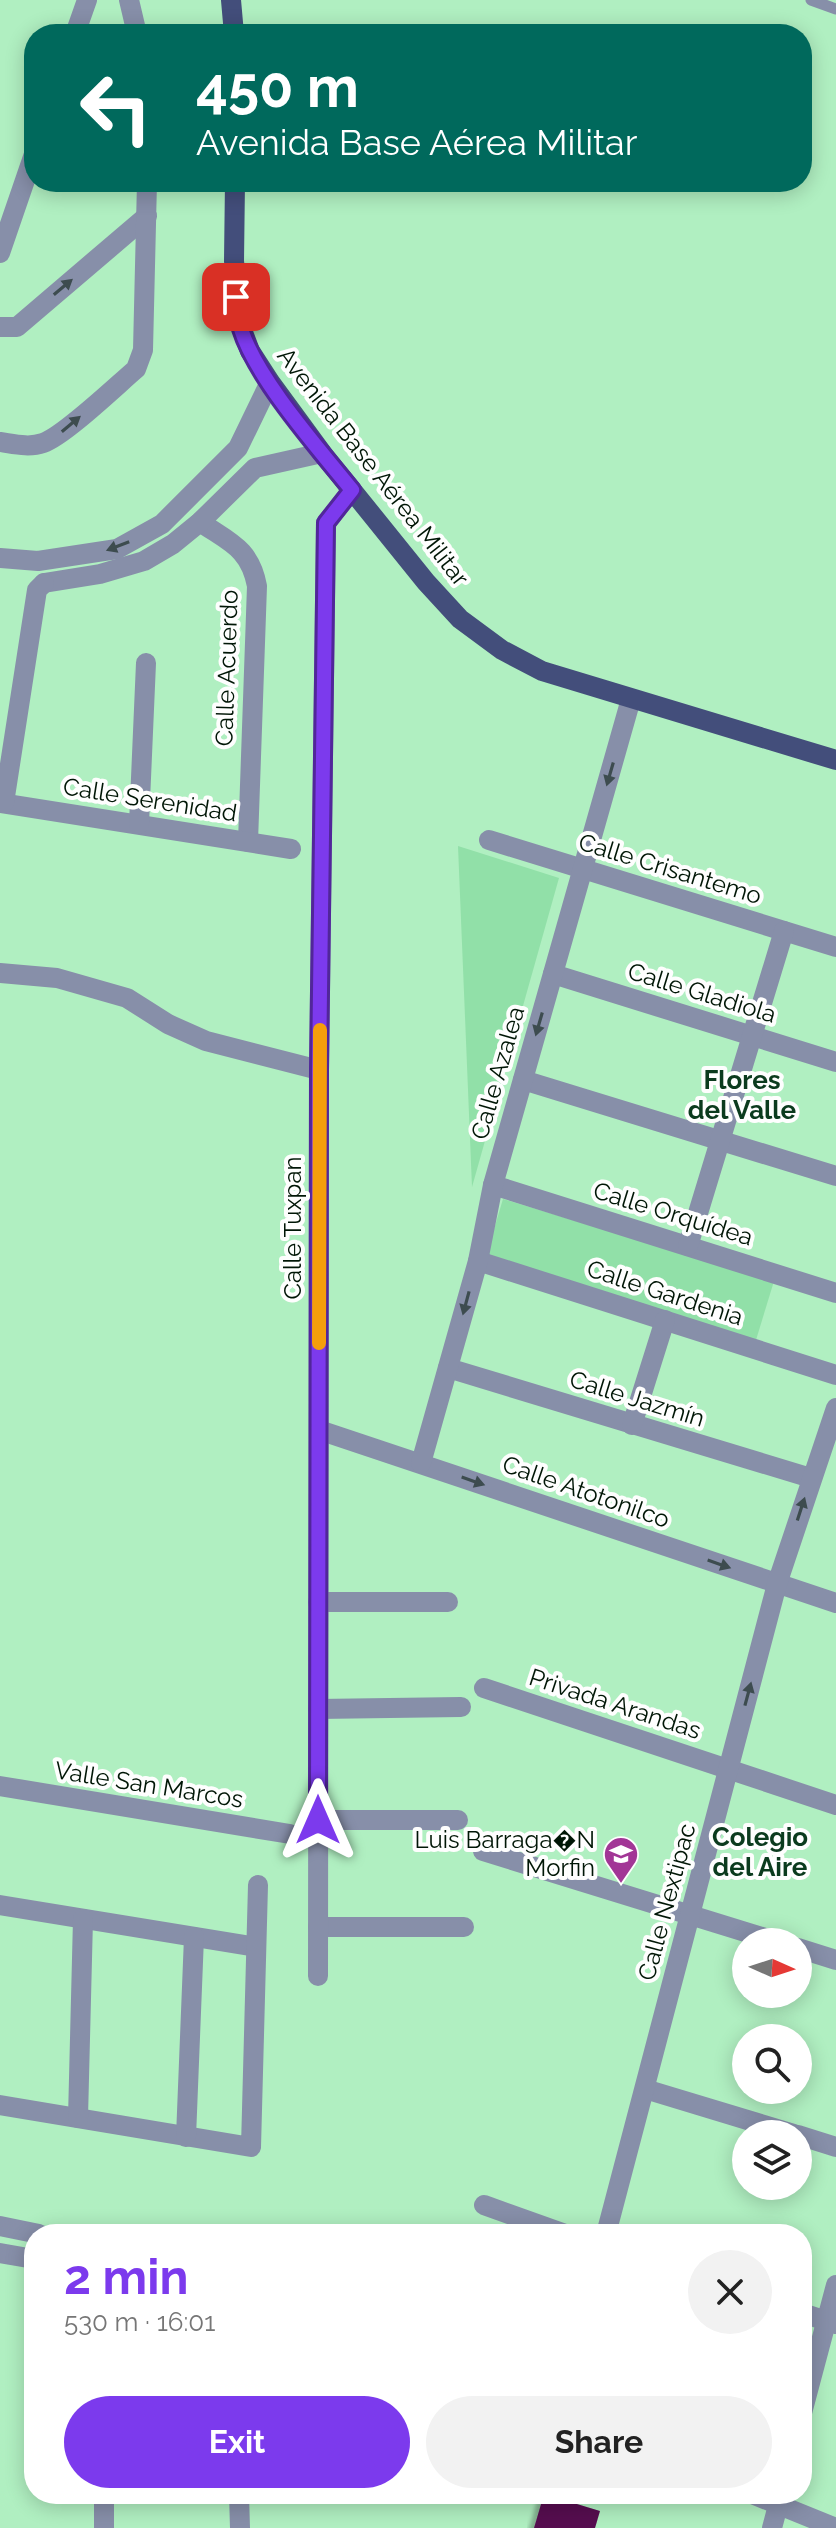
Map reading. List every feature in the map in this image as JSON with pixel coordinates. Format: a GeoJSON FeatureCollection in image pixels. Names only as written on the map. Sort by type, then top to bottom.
{"type":"FeatureCollection","features":[{"type":"Feature","properties":{"kind":"main road"},"geometry":{"type":"LineString","coordinates":[[231,0],[233,24]]}},
{"type":"Feature","properties":{"kind":"main road","name":"Avenida Base Aérea Militar"},"geometry":{"type":"LineString","coordinates":[[235,192],[234,273],[241,327],[250,351],[322,453],[426,582],[460,619],[502,650],[542,671],[836,760]]}},
{"type":"Feature","properties":{"kind":"street"},"geometry":{"type":"LineString","coordinates":[[79,24],[87,0]]}},
{"type":"Feature","properties":{"kind":"street"},"geometry":{"type":"LineString","coordinates":[[129,0],[135,24]]}},
{"type":"Feature","properties":{"kind":"street"},"geometry":{"type":"LineString","coordinates":[[0,253],[10,193],[24,170]]}},
{"type":"Feature","properties":{"kind":"street"},"geometry":{"type":"LineString","coordinates":[[0,442],[21,446],[44,443],[136,369],[143,350],[147,192]]}},
{"type":"Feature","properties":{"kind":"street"},"geometry":{"type":"LineString","coordinates":[[0,327],[17,327],[147,216]]}},
{"type":"Feature","properties":{"kind":"street"},"geometry":{"type":"LineString","coordinates":[[0,558],[38,561],[117,549],[162,524],[238,448],[270,382]]}},
{"type":"Feature","properties":{"kind":"street"},"geometry":{"type":"LineString","coordinates":[[238,448],[255,468]]}},
{"type":"Feature","properties":{"kind":"street"},"geometry":{"type":"LineString","coordinates":[[2,803],[37,590],[44,583],[100,574],[144,561],[173,544],[200,522],[255,468],[322,453]]}},
{"type":"Feature","properties":{"kind":"street"},"geometry":{"type":"LineString","coordinates":[[218,469],[234,489]]}},
{"type":"Feature","properties":{"kind":"street","name":"Calle Tuxpan"},"geometry":{"type":"LineString","coordinates":[[318,1976],[319,1070],[326,523],[352,490]]}},
{"type":"Feature","properties":{"kind":"street","name":"Calle Acuerdo"},"geometry":{"type":"LineString","coordinates":[[200,522],[243,551],[254,566],[257,586],[248,842]]}},
{"type":"Feature","properties":{"kind":"street"},"geometry":{"type":"LineString","coordinates":[[38,561],[44,583]]}},
{"type":"Feature","properties":{"kind":"street"},"geometry":{"type":"LineString","coordinates":[[139,824],[146,663]]}},
{"type":"Feature","properties":{"kind":"street","name":"Calle Azalea"},"geometry":{"type":"LineString","coordinates":[[421,1463],[478,1261],[493,1185],[631,699]]}},
{"type":"Feature","properties":{"kind":"street","name":"Calle Serenidad"},"geometry":{"type":"LineString","coordinates":[[2,803],[291,849]]}},
{"type":"Feature","properties":{"kind":"street","name":"Calle Crisantemo"},"geometry":{"type":"LineString","coordinates":[[489,840],[836,947]]}},
{"type":"Feature","properties":{"kind":"street"},"geometry":{"type":"LineString","coordinates":[[688,1246],[784,931]]}},
{"type":"Feature","properties":{"kind":"street"},"geometry":{"type":"LineString","coordinates":[[0,973],[57,978],[127,998],[168,1024],[206,1041],[319,1070]]}},
{"type":"Feature","properties":{"kind":"street","name":"Calle Gladiola"},"geometry":{"type":"LineString","coordinates":[[553,974],[836,1062]]}},
{"type":"Feature","properties":{"kind":"street"},"geometry":{"type":"LineString","coordinates":[[523,1080],[836,1176]]}},
{"type":"Feature","properties":{"kind":"street","name":"Calle Orquídea"},"geometry":{"type":"LineString","coordinates":[[493,1185],[836,1293]]}},
{"type":"Feature","properties":{"kind":"street","name":"Calle Gardenia"},"geometry":{"type":"LineString","coordinates":[[478,1261],[836,1375]]}},
{"type":"Feature","properties":{"kind":"street"},"geometry":{"type":"LineString","coordinates":[[632,1425],[665,1320]]}},
{"type":"Feature","properties":{"kind":"street","name":"Calle Jazmín"},"geometry":{"type":"LineString","coordinates":[[448,1368],[811,1478]]}},
{"type":"Feature","properties":{"kind":"street","name":"Calle Nextipac"},"geometry":{"type":"LineString","coordinates":[[609,2224],[777,1584],[836,1408]]}},
{"type":"Feature","properties":{"kind":"street","name":"Calle Atotonilco"},"geometry":{"type":"LineString","coordinates":[[319,1430],[836,1603]]}},
{"type":"Feature","properties":{"kind":"street"},"geometry":{"type":"LineString","coordinates":[[318,1602],[448,1602]]}},
{"type":"Feature","properties":{"kind":"street","name":"Privada Arandas"},"geometry":{"type":"LineString","coordinates":[[484,1688],[836,1805]]}},
{"type":"Feature","properties":{"kind":"street"},"geometry":{"type":"LineString","coordinates":[[318,1709],[461,1707]]}},
{"type":"Feature","properties":{"kind":"street","name":"Valle San Marcos"},"geometry":{"type":"LineString","coordinates":[[0,1786],[290,1834]]}},
{"type":"Feature","properties":{"kind":"street"},"geometry":{"type":"LineString","coordinates":[[318,1820],[458,1820]]}},
{"type":"Feature","properties":{"kind":"street"},"geometry":{"type":"LineString","coordinates":[[483,1851],[734,1928]]}},
{"type":"Feature","properties":{"kind":"street"},"geometry":{"type":"LineString","coordinates":[[0,2105],[251,2147],[258,1885]]}},
{"type":"Feature","properties":{"kind":"street"},"geometry":{"type":"LineString","coordinates":[[0,1905],[256,1947]]}},
{"type":"Feature","properties":{"kind":"street"},"geometry":{"type":"LineString","coordinates":[[78,2118],[83,1919]]}},
{"type":"Feature","properties":{"kind":"street"},"geometry":{"type":"LineString","coordinates":[[318,1927],[464,1927]]}},
{"type":"Feature","properties":{"kind":"street"},"geometry":{"type":"LineString","coordinates":[[186,2137],[194,1937]]}},
{"type":"Feature","properties":{"kind":"street"},"geometry":{"type":"LineString","coordinates":[[812,1952],[836,1960]]}},
{"type":"Feature","properties":{"kind":"street"},"geometry":{"type":"LineString","coordinates":[[645,2089],[747,2120]]}},
{"type":"Feature","properties":{"kind":"street"},"geometry":{"type":"LineString","coordinates":[[812,2140],[836,2147]]}},
{"type":"Feature","properties":{"kind":"street"},"geometry":{"type":"LineString","coordinates":[[484,2205],[537,2224]]}},
{"type":"Feature","properties":{"kind":"street"},"geometry":{"type":"LineString","coordinates":[[0,2226],[24,2231]]}},
{"type":"Feature","properties":{"kind":"street"},"geometry":{"type":"LineString","coordinates":[[0,2253],[24,2257]]}},
{"type":"Feature","properties":{"kind":"street"},"geometry":{"type":"LineString","coordinates":[[812,2382],[831,2322],[836,2285]]}},
{"type":"Feature","properties":{"kind":"street"},"geometry":{"type":"LineString","coordinates":[[104,2504],[104,2528]]}},
{"type":"Feature","properties":{"kind":"street"},"geometry":{"type":"LineString","coordinates":[[239,2504],[240,2528]]}},
{"type":"Feature","properties":{"kind":"street"},"geometry":{"type":"LineString","coordinates":[[772,2528],[779,2504]]}},
{"type":"Feature","properties":{"kind":"street"},"geometry":{"type":"LineString","coordinates":[[790,2504],[836,2528]]}},
{"type":"Feature","properties":{"kind":"lane"},"geometry":{"type":"LineString","coordinates":[[811,0],[836,9]]}},
{"type":"Feature","properties":{"kind":"green space"},"geometry":{"type":"Polygon","coordinates":[[[458,846],[559,878],[472,1187],[458,846]]]}},
{"type":"Feature","properties":{"kind":"green space"},"geometry":{"type":"Polygon","coordinates":[[[503,1199],[774,1281],[756,1340],[486,1256],[503,1199]]]}},
{"type":"Feature","properties":{"kind":"building"},"geometry":{"type":"Polygon","coordinates":[[[541,2504],[577,2504],[600,2511],[595,2528],[534,2528],[541,2504]]]}},
{"type":"Feature","properties":{"kind":"slow traffic"},"geometry":{"type":"LineString","coordinates":[[319,1343],[320,1030]]}},
{"type":"Feature","properties":{"kind":"place","name":"Luis Barraga�N Morfin"},"geometry":{"type":"Point","coordinates":[621,1885]}},
{"type":"Feature","properties":{"kind":"district","name":"Flores del Valle"},"geometry":{"type":"Point","coordinates":[742,1095]}},
{"type":"Feature","properties":{"kind":"district","name":"Colegio del Aire"},"geometry":{"type":"Point","coordinates":[760,1852]}},
{"type":"Feature","properties":{"kind":"route"},"geometry":{"type":"LineString","coordinates":[[236,297],[241,327],[250,351],[352,490],[326,523],[319,1070],[318,1820]]}}]}
